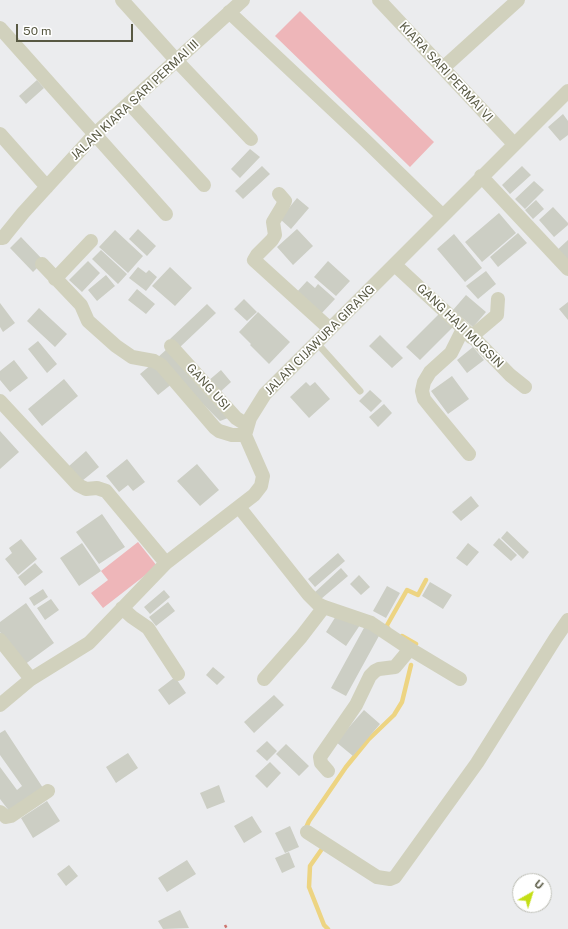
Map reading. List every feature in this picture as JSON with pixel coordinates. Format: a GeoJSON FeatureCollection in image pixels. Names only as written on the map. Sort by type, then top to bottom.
{"type":"FeatureCollection","features":[{"type":"Feature","properties":{"kind":"street"},"geometry":{"type":"LineString","coordinates":[[122,0],[176,60],[251,139]]}},
{"type":"Feature","properties":{"kind":"street","name":"JALAN KIARA SARI PERMAI III"},"geometry":{"type":"LineString","coordinates":[[0,238],[6,234],[94,134],[243,0]]}},
{"type":"Feature","properties":{"kind":"street","name":"KIARA SARI PERMAI VI"},"geometry":{"type":"LineString","coordinates":[[378,0],[514,144]]}},
{"type":"Feature","properties":{"kind":"street"},"geometry":{"type":"LineString","coordinates":[[443,68],[518,0]]}},
{"type":"Feature","properties":{"kind":"street"},"geometry":{"type":"LineString","coordinates":[[229,12],[443,216]]}},
{"type":"Feature","properties":{"kind":"street"},"geometry":{"type":"LineString","coordinates":[[0,28],[166,214]]}},
{"type":"Feature","properties":{"kind":"street","name":"JALAN CIJAWURA GIRANG"},"geometry":{"type":"LineString","coordinates":[[246,430],[250,418],[264,394],[568,91]]}},
{"type":"Feature","properties":{"kind":"street"},"geometry":{"type":"LineString","coordinates":[[129,103],[204,185]]}},
{"type":"Feature","properties":{"kind":"street"},"geometry":{"type":"LineString","coordinates":[[0,134],[47,187]]}},
{"type":"Feature","properties":{"kind":"street"},"geometry":{"type":"LineString","coordinates":[[482,176],[568,269]]}},
{"type":"Feature","properties":{"kind":"street"},"geometry":{"type":"LineString","coordinates":[[279,194],[285,201],[273,222],[275,235],[254,259],[330,329]]}},
{"type":"Feature","properties":{"kind":"street"},"geometry":{"type":"LineString","coordinates":[[55,279],[91,241]]}},
{"type":"Feature","properties":{"kind":"street"},"geometry":{"type":"LineString","coordinates":[[0,705],[31,679],[89,643],[166,563],[254,495],[261,486],[263,476],[246,430],[232,435],[215,428],[161,365],[154,361],[132,357],[116,346],[88,321],[81,305],[42,264]]}},
{"type":"Feature","properties":{"kind":"street","name":"GANG HAJI MUGSIN"},"geometry":{"type":"LineString","coordinates":[[395,265],[478,342],[510,375],[525,387]]}},
{"type":"Feature","properties":{"kind":"street"},"geometry":{"type":"LineString","coordinates":[[469,454],[424,399],[422,391],[424,382],[430,372],[450,353],[467,333],[497,315],[498,299]]}},
{"type":"Feature","properties":{"kind":"street","name":"GANG USI"},"geometry":{"type":"LineString","coordinates":[[171,346],[246,430]]}},
{"type":"Feature","properties":{"kind":"street"},"geometry":{"type":"LineString","coordinates":[[0,401],[78,485],[86,489],[101,488],[106,491],[166,563]]}},
{"type":"Feature","properties":{"kind":"street"},"geometry":{"type":"LineString","coordinates":[[239,507],[313,600],[324,607],[371,623],[410,649],[460,679]]}},
{"type":"Feature","properties":{"kind":"street"},"geometry":{"type":"LineString","coordinates":[[264,679],[301,637],[324,607]]}},
{"type":"Feature","properties":{"kind":"street"},"geometry":{"type":"LineString","coordinates":[[122,608],[148,628],[178,674]]}},
{"type":"Feature","properties":{"kind":"street"},"geometry":{"type":"LineString","coordinates":[[307,832],[377,877],[390,879],[395,877],[477,763],[550,645],[568,620]]}},
{"type":"Feature","properties":{"kind":"street"},"geometry":{"type":"LineString","coordinates":[[0,640],[31,679]]}},
{"type":"Feature","properties":{"kind":"street"},"geometry":{"type":"LineString","coordinates":[[328,771],[321,763],[320,757],[356,705],[370,676],[379,669],[395,667],[410,649]]}},
{"type":"Feature","properties":{"kind":"street"},"geometry":{"type":"LineString","coordinates":[[0,812],[6,817],[11,816],[48,791]]}},
{"type":"Feature","properties":{"kind":"lane"},"geometry":{"type":"LineString","coordinates":[[316,342],[360,391]]}},
{"type":"Feature","properties":{"kind":"path"},"geometry":{"type":"LineString","coordinates":[[225,925],[227,929]]}},
{"type":"Feature","properties":{"kind":"shaded area"},"geometry":{"type":"Polygon","coordinates":[[[300,11],[434,142],[410,167],[275,36],[300,11]]]}},
{"type":"Feature","properties":{"kind":"shaded area"},"geometry":{"type":"Polygon","coordinates":[[[138,542],[157,566],[103,608],[91,593],[108,580],[101,571],[138,542]]]}},
{"type":"Feature","properties":{"kind":"building"},"geometry":{"type":"Polygon","coordinates":[[[37,80],[44,88],[26,104],[19,96],[37,80]]]}},
{"type":"Feature","properties":{"kind":"building"},"geometry":{"type":"Polygon","coordinates":[[[563,114],[568,121],[568,135],[560,141],[548,127],[563,114]]]}},
{"type":"Feature","properties":{"kind":"building"},"geometry":{"type":"Polygon","coordinates":[[[250,149],[260,157],[240,178],[231,169],[250,149]]]}},
{"type":"Feature","properties":{"kind":"building"},"geometry":{"type":"Polygon","coordinates":[[[262,166],[270,174],[243,199],[235,191],[262,166]]]}},
{"type":"Feature","properties":{"kind":"building"},"geometry":{"type":"Polygon","coordinates":[[[522,166],[531,175],[510,194],[502,185],[522,166]]]}},
{"type":"Feature","properties":{"kind":"building"},"geometry":{"type":"Polygon","coordinates":[[[534,181],[544,190],[525,209],[515,199],[534,181]]]}},
{"type":"Feature","properties":{"kind":"building"},"geometry":{"type":"Polygon","coordinates":[[[297,198],[309,208],[291,229],[280,219],[297,198]]]}},
{"type":"Feature","properties":{"kind":"building"},"geometry":{"type":"Polygon","coordinates":[[[536,200],[544,209],[533,219],[525,210],[536,200]]]}},
{"type":"Feature","properties":{"kind":"building"},"geometry":{"type":"Polygon","coordinates":[[[553,207],[568,223],[568,225],[554,237],[539,220],[553,207]]]}},
{"type":"Feature","properties":{"kind":"building"},"geometry":{"type":"Polygon","coordinates":[[[499,213],[516,233],[482,262],[465,242],[499,213]]]}},
{"type":"Feature","properties":{"kind":"building"},"geometry":{"type":"Polygon","coordinates":[[[138,229],[156,246],[147,256],[129,239],[138,229]]]}},
{"type":"Feature","properties":{"kind":"building"},"geometry":{"type":"Polygon","coordinates":[[[297,229],[313,246],[293,265],[277,247],[297,229]]]}},
{"type":"Feature","properties":{"kind":"building"},"geometry":{"type":"Polygon","coordinates":[[[115,230],[143,256],[128,273],[99,247],[115,230]]]}},
{"type":"Feature","properties":{"kind":"building"},"geometry":{"type":"Polygon","coordinates":[[[518,233],[527,243],[498,267],[490,257],[518,233]]]}},
{"type":"Feature","properties":{"kind":"building"},"geometry":{"type":"Polygon","coordinates":[[[454,234],[482,268],[465,282],[437,249],[454,234]]]}},
{"type":"Feature","properties":{"kind":"building"},"geometry":{"type":"Polygon","coordinates":[[[21,237],[44,261],[33,272],[10,248],[21,237]]]}},
{"type":"Feature","properties":{"kind":"building"},"geometry":{"type":"Polygon","coordinates":[[[568,240],[568,260],[555,252],[568,240]]]}},
{"type":"Feature","properties":{"kind":"building"},"geometry":{"type":"Polygon","coordinates":[[[101,250],[127,274],[118,284],[92,259],[101,250]]]}},
{"type":"Feature","properties":{"kind":"building"},"geometry":{"type":"Polygon","coordinates":[[[88,261],[100,273],[82,292],[69,280],[88,261]]]}},
{"type":"Feature","properties":{"kind":"building"},"geometry":{"type":"Polygon","coordinates":[[[328,261],[350,281],[336,296],[314,277],[328,261]]]}},
{"type":"Feature","properties":{"kind":"building"},"geometry":{"type":"Polygon","coordinates":[[[138,267],[146,273],[149,270],[157,277],[146,291],[129,278],[138,267]]]}},
{"type":"Feature","properties":{"kind":"building"},"geometry":{"type":"Polygon","coordinates":[[[170,267],[192,288],[175,306],[152,286],[170,267]]]}},
{"type":"Feature","properties":{"kind":"building"},"geometry":{"type":"Polygon","coordinates":[[[486,271],[496,284],[478,299],[466,286],[486,271]]]}},
{"type":"Feature","properties":{"kind":"building"},"geometry":{"type":"Polygon","coordinates":[[[106,275],[115,286],[97,301],[88,290],[106,275]]]}},
{"type":"Feature","properties":{"kind":"building"},"geometry":{"type":"Polygon","coordinates":[[[307,281],[315,288],[318,284],[335,299],[320,315],[295,294],[307,281]]]}},
{"type":"Feature","properties":{"kind":"building"},"geometry":{"type":"Polygon","coordinates":[[[137,289],[155,304],[146,314],[128,300],[137,289]]]}},
{"type":"Feature","properties":{"kind":"building"},"geometry":{"type":"Polygon","coordinates":[[[466,295],[486,312],[473,327],[453,310],[466,295]]]}},
{"type":"Feature","properties":{"kind":"building"},"geometry":{"type":"Polygon","coordinates":[[[244,299],[257,312],[247,321],[234,309],[244,299]]]}},
{"type":"Feature","properties":{"kind":"building"},"geometry":{"type":"Polygon","coordinates":[[[568,302],[568,320],[559,309],[568,302]]]}},
{"type":"Feature","properties":{"kind":"building"},"geometry":{"type":"Polygon","coordinates":[[[0,303],[15,323],[3,332],[0,327],[0,303]]]}},
{"type":"Feature","properties":{"kind":"building"},"geometry":{"type":"Polygon","coordinates":[[[207,304],[216,313],[179,348],[170,339],[207,304]]]}},
{"type":"Feature","properties":{"kind":"building"},"geometry":{"type":"Polygon","coordinates":[[[39,308],[67,334],[55,347],[27,321],[39,308]]]}},
{"type":"Feature","properties":{"kind":"building"},"geometry":{"type":"Polygon","coordinates":[[[258,312],[290,342],[269,364],[239,332],[258,312]]]}},
{"type":"Feature","properties":{"kind":"building"},"geometry":{"type":"Polygon","coordinates":[[[439,314],[453,327],[420,360],[406,347],[439,314]]]}},
{"type":"Feature","properties":{"kind":"building"},"geometry":{"type":"Polygon","coordinates":[[[380,335],[403,358],[392,368],[369,346],[380,335]]]}},
{"type":"Feature","properties":{"kind":"building"},"geometry":{"type":"Polygon","coordinates":[[[38,341],[57,364],[47,373],[28,349],[38,341]]]}},
{"type":"Feature","properties":{"kind":"building"},"geometry":{"type":"Polygon","coordinates":[[[473,347],[484,360],[467,373],[457,360],[473,347]]]}},
{"type":"Feature","properties":{"kind":"building"},"geometry":{"type":"Polygon","coordinates":[[[167,349],[228,418],[220,421],[157,358],[167,349]]]}},
{"type":"Feature","properties":{"kind":"building"},"geometry":{"type":"Polygon","coordinates":[[[14,360],[28,378],[10,392],[0,380],[0,371],[14,360]]]}},
{"type":"Feature","properties":{"kind":"building"},"geometry":{"type":"Polygon","coordinates":[[[152,364],[173,383],[158,395],[140,374],[152,364]]]}},
{"type":"Feature","properties":{"kind":"building"},"geometry":{"type":"Polygon","coordinates":[[[221,370],[231,382],[219,393],[208,381],[221,370]]]}},
{"type":"Feature","properties":{"kind":"building"},"geometry":{"type":"Polygon","coordinates":[[[452,376],[469,399],[448,414],[431,391],[452,376]]]}},
{"type":"Feature","properties":{"kind":"building"},"geometry":{"type":"Polygon","coordinates":[[[64,379],[78,396],[42,426],[28,409],[64,379]]]}},
{"type":"Feature","properties":{"kind":"building"},"geometry":{"type":"Polygon","coordinates":[[[306,382],[310,386],[315,382],[330,399],[309,418],[290,397],[306,382]]]}},
{"type":"Feature","properties":{"kind":"building"},"geometry":{"type":"Polygon","coordinates":[[[370,390],[382,401],[371,412],[359,401],[370,390]]]}},
{"type":"Feature","properties":{"kind":"building"},"geometry":{"type":"Polygon","coordinates":[[[384,404],[392,413],[378,427],[369,417],[384,404]]]}},
{"type":"Feature","properties":{"kind":"building"},"geometry":{"type":"Polygon","coordinates":[[[0,431],[19,452],[0,469],[0,431]]]}},
{"type":"Feature","properties":{"kind":"building"},"geometry":{"type":"Polygon","coordinates":[[[86,451],[99,467],[82,481],[69,466],[86,451]]]}},
{"type":"Feature","properties":{"kind":"building"},"geometry":{"type":"Polygon","coordinates":[[[127,459],[145,482],[133,491],[128,485],[119,492],[106,476],[127,459]]]}},
{"type":"Feature","properties":{"kind":"building"},"geometry":{"type":"Polygon","coordinates":[[[197,464],[219,490],[200,506],[177,481],[197,464]]]}},
{"type":"Feature","properties":{"kind":"building"},"geometry":{"type":"Polygon","coordinates":[[[471,496],[479,506],[461,521],[452,512],[471,496]]]}},
{"type":"Feature","properties":{"kind":"building"},"geometry":{"type":"Polygon","coordinates":[[[102,514],[125,547],[99,564],[76,532],[102,514]]]}},
{"type":"Feature","properties":{"kind":"building"},"geometry":{"type":"Polygon","coordinates":[[[507,531],[529,552],[523,559],[501,538],[507,531]]]}},
{"type":"Feature","properties":{"kind":"building"},"geometry":{"type":"Polygon","coordinates":[[[499,538],[517,555],[511,561],[493,545],[499,538]]]}},
{"type":"Feature","properties":{"kind":"building"},"geometry":{"type":"Polygon","coordinates":[[[21,539],[37,559],[18,575],[5,559],[12,553],[9,548],[21,539]]]}},
{"type":"Feature","properties":{"kind":"building"},"geometry":{"type":"Polygon","coordinates":[[[82,543],[101,571],[79,586],[60,558],[82,543]]]}},
{"type":"Feature","properties":{"kind":"building"},"geometry":{"type":"Polygon","coordinates":[[[468,543],[479,552],[467,566],[456,558],[468,543]]]}},
{"type":"Feature","properties":{"kind":"building"},"geometry":{"type":"Polygon","coordinates":[[[338,553],[345,561],[315,587],[308,579],[338,553]]]}},
{"type":"Feature","properties":{"kind":"building"},"geometry":{"type":"Polygon","coordinates":[[[35,563],[43,572],[25,586],[18,577],[35,563]]]}},
{"type":"Feature","properties":{"kind":"building"},"geometry":{"type":"Polygon","coordinates":[[[341,568],[348,576],[321,599],[314,593],[341,568]]]}},
{"type":"Feature","properties":{"kind":"building"},"geometry":{"type":"Polygon","coordinates":[[[359,575],[370,587],[361,595],[350,584],[359,575]]]}},
{"type":"Feature","properties":{"kind":"building"},"geometry":{"type":"Polygon","coordinates":[[[430,582],[452,595],[443,609],[422,596],[430,582]]]}},
{"type":"Feature","properties":{"kind":"building"},"geometry":{"type":"Polygon","coordinates":[[[387,586],[400,593],[386,618],[373,611],[387,586]]]}},
{"type":"Feature","properties":{"kind":"building"},"geometry":{"type":"Polygon","coordinates":[[[43,589],[48,597],[34,606],[29,598],[43,589]]]}},
{"type":"Feature","properties":{"kind":"building"},"geometry":{"type":"Polygon","coordinates":[[[164,590],[170,597],[150,614],[144,607],[164,590]]]}},
{"type":"Feature","properties":{"kind":"building"},"geometry":{"type":"Polygon","coordinates":[[[51,599],[59,610],[45,620],[37,608],[51,599]]]}},
{"type":"Feature","properties":{"kind":"building"},"geometry":{"type":"Polygon","coordinates":[[[168,602],[175,611],[156,626],[149,617],[168,602]]]}},
{"type":"Feature","properties":{"kind":"building"},"geometry":{"type":"Polygon","coordinates":[[[26,603],[54,643],[24,665],[0,632],[0,622],[26,603]]]}},
{"type":"Feature","properties":{"kind":"building"},"geometry":{"type":"Polygon","coordinates":[[[336,616],[360,625],[346,646],[326,632],[336,616]]]}},
{"type":"Feature","properties":{"kind":"building"},"geometry":{"type":"Polygon","coordinates":[[[365,626],[380,634],[346,696],[331,688],[365,626]]]}},
{"type":"Feature","properties":{"kind":"building"},"geometry":{"type":"Polygon","coordinates":[[[213,667],[225,677],[217,685],[206,675],[213,667]]]}},
{"type":"Feature","properties":{"kind":"building"},"geometry":{"type":"Polygon","coordinates":[[[175,677],[186,693],[169,705],[158,690],[175,677]]]}},
{"type":"Feature","properties":{"kind":"building"},"geometry":{"type":"Polygon","coordinates":[[[274,695],[284,705],[254,733],[244,722],[274,695]]]}},
{"type":"Feature","properties":{"kind":"building"},"geometry":{"type":"Polygon","coordinates":[[[364,710],[380,724],[353,756],[336,742],[364,710]]]}},
{"type":"Feature","properties":{"kind":"building"},"geometry":{"type":"Polygon","coordinates":[[[5,730],[43,788],[10,812],[0,799],[0,767],[17,790],[22,786],[0,755],[0,733],[5,730]]]}},
{"type":"Feature","properties":{"kind":"building"},"geometry":{"type":"Polygon","coordinates":[[[267,741],[277,751],[267,761],[256,751],[267,741]]]}},
{"type":"Feature","properties":{"kind":"building"},"geometry":{"type":"Polygon","coordinates":[[[286,744],[309,766],[299,776],[276,754],[286,744]]]}},
{"type":"Feature","properties":{"kind":"building"},"geometry":{"type":"Polygon","coordinates":[[[128,753],[138,768],[116,783],[106,767],[128,753]]]}},
{"type":"Feature","properties":{"kind":"building"},"geometry":{"type":"Polygon","coordinates":[[[270,762],[281,773],[267,788],[255,776],[270,762]]]}},
{"type":"Feature","properties":{"kind":"building"},"geometry":{"type":"Polygon","coordinates":[[[219,785],[225,802],[207,809],[200,793],[219,785]]]}},
{"type":"Feature","properties":{"kind":"building"},"geometry":{"type":"Polygon","coordinates":[[[47,801],[60,821],[33,838],[21,818],[47,801]]]}},
{"type":"Feature","properties":{"kind":"building"},"geometry":{"type":"Polygon","coordinates":[[[252,816],[262,832],[244,843],[234,826],[252,816]]]}},
{"type":"Feature","properties":{"kind":"building"},"geometry":{"type":"Polygon","coordinates":[[[290,826],[299,847],[285,853],[275,833],[290,826]]]}},
{"type":"Feature","properties":{"kind":"building"},"geometry":{"type":"Polygon","coordinates":[[[289,852],[295,867],[282,873],[275,858],[289,852]]]}},
{"type":"Feature","properties":{"kind":"building"},"geometry":{"type":"Polygon","coordinates":[[[187,860],[196,874],[167,892],[158,878],[187,860]]]}},
{"type":"Feature","properties":{"kind":"building"},"geometry":{"type":"Polygon","coordinates":[[[69,865],[78,876],[66,886],[57,874],[69,865]]]}},
{"type":"Feature","properties":{"kind":"building"},"geometry":{"type":"Polygon","coordinates":[[[180,910],[189,928],[163,929],[158,921],[180,910]]]}},
{"type":"Feature","properties":{"kind":"waterway"},"geometry":{"type":"LineString","coordinates":[[388,628],[386,627],[407,590],[418,595],[426,580]]}},
{"type":"Feature","properties":{"kind":"waterway"},"geometry":{"type":"LineString","coordinates":[[402,636],[416,644]]}},
{"type":"Feature","properties":{"kind":"waterway"},"geometry":{"type":"LineString","coordinates":[[305,830],[309,821],[346,767],[368,740],[394,715],[402,702],[411,665]]}},
{"type":"Feature","properties":{"kind":"waterway"},"geometry":{"type":"LineString","coordinates":[[323,845],[324,846],[310,866],[309,887],[324,925],[328,929]]}}]}
